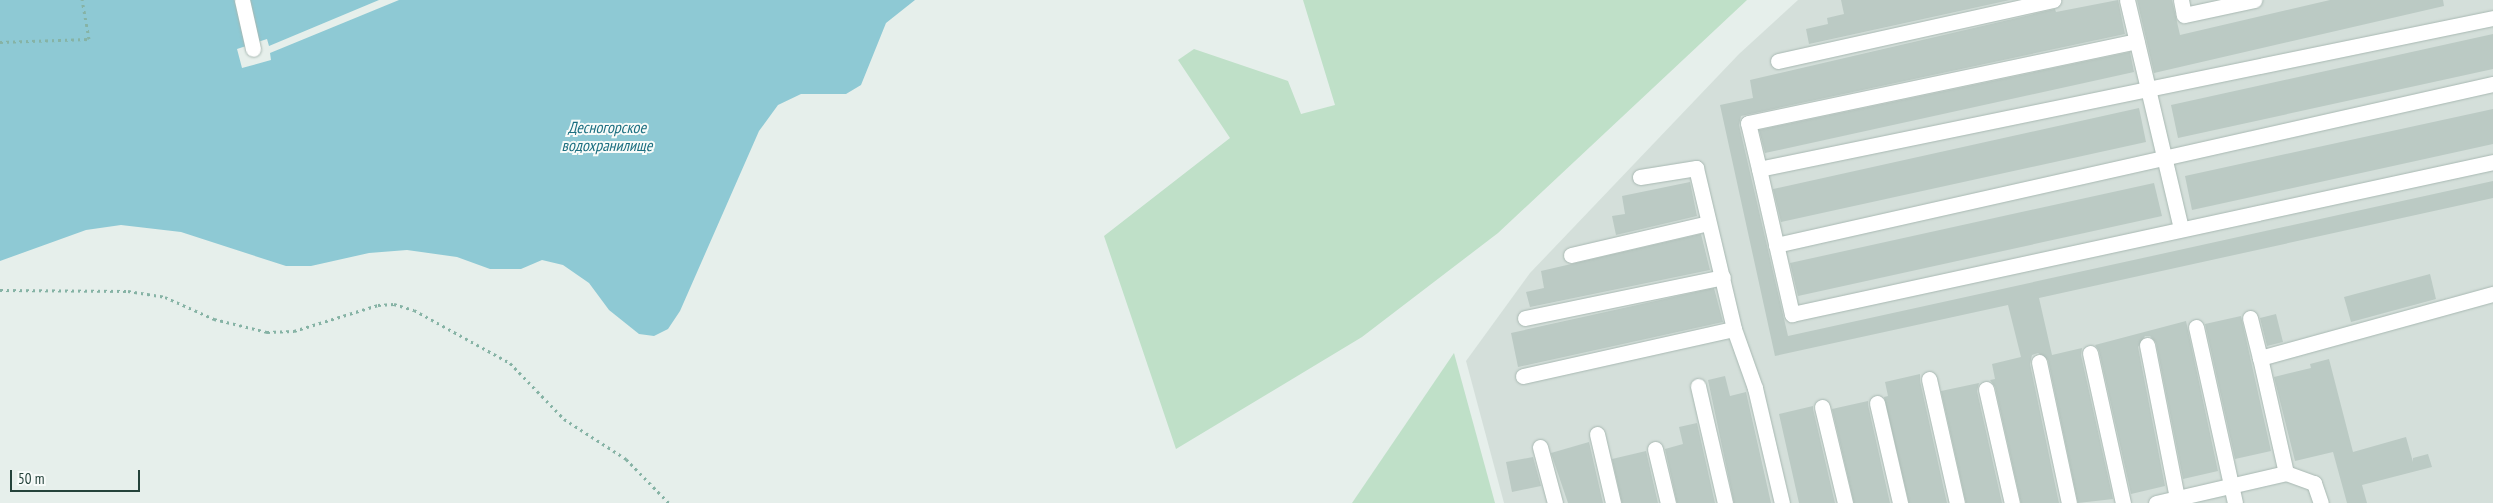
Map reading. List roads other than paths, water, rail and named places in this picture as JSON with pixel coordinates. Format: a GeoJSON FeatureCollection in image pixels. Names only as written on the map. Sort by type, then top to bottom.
{"type":"FeatureCollection","features":[{"type":"Feature","properties":{"kind":"lane"},"geometry":{"type":"LineString","coordinates":[[242,0],[253,49]]}},
{"type":"Feature","properties":{"kind":"lane"},"geometry":{"type":"LineString","coordinates":[[1778,61],[2053,0]]}},
{"type":"Feature","properties":{"kind":"lane"},"geometry":{"type":"LineString","coordinates":[[2127,0],[2181,229]]}},
{"type":"Feature","properties":{"kind":"lane"},"geometry":{"type":"LineString","coordinates":[[2181,0],[2184,15],[2254,0]]}},
{"type":"Feature","properties":{"kind":"lane"},"geometry":{"type":"LineString","coordinates":[[1759,169],[2493,18]]}},
{"type":"Feature","properties":{"kind":"lane"},"geometry":{"type":"LineString","coordinates":[[2136,41],[1748,123],[1792,314],[2493,162]]}},
{"type":"Feature","properties":{"kind":"lane"},"geometry":{"type":"LineString","coordinates":[[1776,245],[2164,156],[2493,84]]}},
{"type":"Feature","properties":{"kind":"lane"},"geometry":{"type":"LineString","coordinates":[[1640,177],[1696,168],[1734,329],[1755,388],[1782,503]]}},
{"type":"Feature","properties":{"kind":"lane"},"geometry":{"type":"LineString","coordinates":[[1572,254],[1708,224]]}},
{"type":"Feature","properties":{"kind":"lane"},"geometry":{"type":"LineString","coordinates":[[1525,318],[1723,277]]}},
{"type":"Feature","properties":{"kind":"lane"},"geometry":{"type":"LineString","coordinates":[[2260,358],[2493,294]]}},
{"type":"Feature","properties":{"kind":"lane"},"geometry":{"type":"LineString","coordinates":[[2250,318],[2286,473]]}},
{"type":"Feature","properties":{"kind":"lane"},"geometry":{"type":"LineString","coordinates":[[2196,327],[2235,503]]}},
{"type":"Feature","properties":{"kind":"lane"},"geometry":{"type":"LineString","coordinates":[[1523,376],[1734,329]]}},
{"type":"Feature","properties":{"kind":"lane"},"geometry":{"type":"LineString","coordinates":[[2147,345],[2177,501]]}},
{"type":"Feature","properties":{"kind":"lane"},"geometry":{"type":"LineString","coordinates":[[2090,353],[2123,503]]}},
{"type":"Feature","properties":{"kind":"lane"},"geometry":{"type":"LineString","coordinates":[[2039,362],[2069,503]]}},
{"type":"Feature","properties":{"kind":"lane"},"geometry":{"type":"LineString","coordinates":[[1929,378],[1957,503]]}},
{"type":"Feature","properties":{"kind":"lane"},"geometry":{"type":"LineString","coordinates":[[1698,386],[1725,503]]}},
{"type":"Feature","properties":{"kind":"lane"},"geometry":{"type":"LineString","coordinates":[[1986,388],[2012,503]]}},
{"type":"Feature","properties":{"kind":"lane"},"geometry":{"type":"LineString","coordinates":[[1876,403],[1900,503]]}},
{"type":"Feature","properties":{"kind":"lane"},"geometry":{"type":"LineString","coordinates":[[1822,407],[1845,503]]}},
{"type":"Feature","properties":{"kind":"lane"},"geometry":{"type":"LineString","coordinates":[[1597,434],[1613,503]]}},
{"type":"Feature","properties":{"kind":"lane"},"geometry":{"type":"LineString","coordinates":[[1540,446],[1555,503]]}},
{"type":"Feature","properties":{"kind":"lane"},"geometry":{"type":"LineString","coordinates":[[1655,449],[1668,503]]}},
{"type":"Feature","properties":{"kind":"lane"},"geometry":{"type":"LineString","coordinates":[[2156,503],[2177,501],[2286,473],[2314,483],[2321,503]]}},
{"type":"Feature","properties":{"kind":"water","name":"Десногорское водохранилище"},"geometry":{"type":"Polygon","coordinates":[[[0,0],[915,0],[886,23],[861,85],[846,94],[801,94],[778,105],[759,131],[680,311],[668,329],[654,336],[639,334],[609,310],[589,283],[563,265],[542,260],[521,269],[490,269],[457,257],[407,250],[369,253],[311,266],[286,266],[181,232],[121,225],[86,230],[0,261],[0,0]]]}}]}
